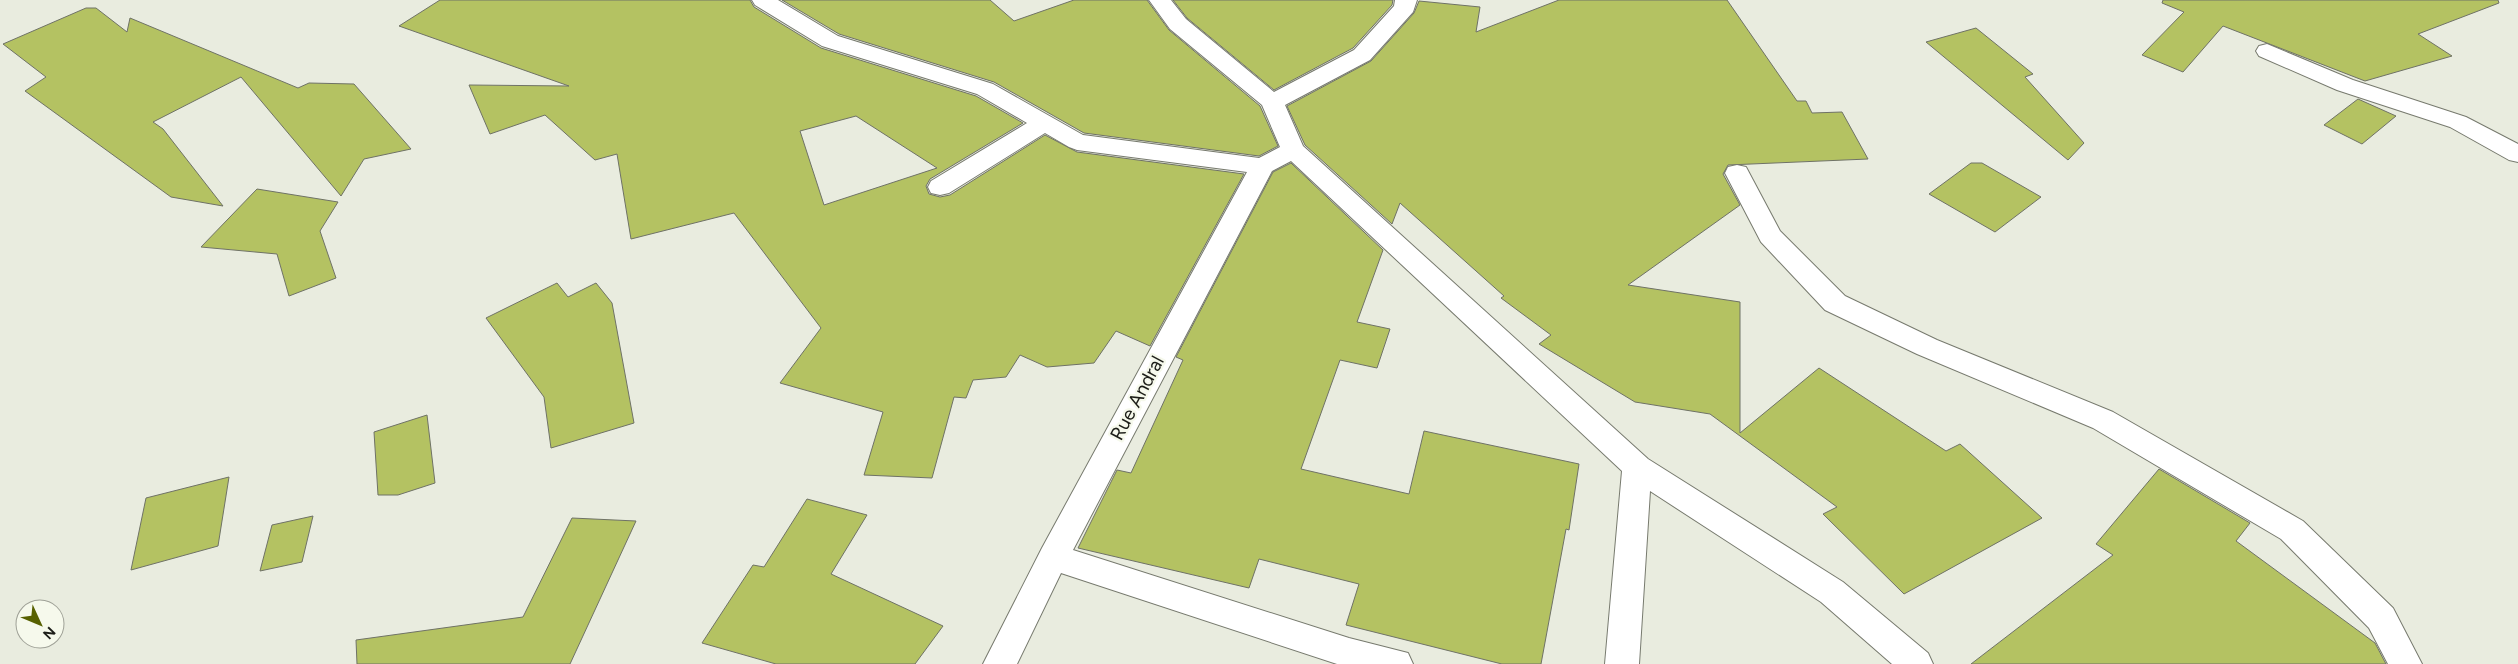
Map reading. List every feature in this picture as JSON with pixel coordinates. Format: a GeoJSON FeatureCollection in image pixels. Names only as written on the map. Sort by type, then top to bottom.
{"type":"FeatureCollection","features":[{"type":"Feature","properties":{"kind":"street"},"geometry":{"type":"LineString","coordinates":[[763,0],[830,40],[985,89],[1077,142],[1262,166],[1293,150]]}},
{"type":"Feature","properties":{"kind":"street"},"geometry":{"type":"LineString","coordinates":[[1160,0],[1178,24],[1272,102],[1293,150],[1637,467],[1832,592],[1916,664]]}},
{"type":"Feature","properties":{"kind":"street"},"geometry":{"type":"LineString","coordinates":[[1272,102],[1362,55],[1405,6],[1406,0]]}},
{"type":"Feature","properties":{"kind":"street"},"geometry":{"type":"LineString","coordinates":[[2267,51],[2345,85],[2458,122],[2518,154]]}},
{"type":"Feature","properties":{"kind":"street"},"geometry":{"type":"LineString","coordinates":[[940,187],[1043,124]]}},
{"type":"Feature","properties":{"kind":"street","name":"Rue Andral"},"geometry":{"type":"LineString","coordinates":[[1000,664],[1052,557],[1262,166]]}},
{"type":"Feature","properties":{"kind":"street"},"geometry":{"type":"LineString","coordinates":[[1737,173],[1770,236],[1835,303],[1927,347],[2103,420],[2292,530],[2381,618],[2405,664]]}},
{"type":"Feature","properties":{"kind":"street"},"geometry":{"type":"LineString","coordinates":[[1622,664],[1637,467]]}},
{"type":"Feature","properties":{"kind":"street"},"geometry":{"type":"LineString","coordinates":[[1052,557],[1348,653],[1396,664]]}},
{"type":"Feature","properties":{"kind":"building"},"geometry":{"type":"Polygon","coordinates":[[[440,0],[750,0],[754,7],[821,48],[976,96],[1023,123],[930,179],[926,186],[929,194],[940,197],[950,195],[1045,135],[1077,152],[1244,174],[1150,346],[1116,331],[1094,363],[1047,367],[1020,355],[1006,377],[973,380],[966,398],[954,397],[932,478],[864,475],[883,412],[780,383],[821,328],[734,213],[631,239],[617,154],[595,160],[545,115],[490,134],[469,85],[569,86],[399,26],[440,0]],[[856,116],[800,131],[824,205],[937,168],[856,116]]]}},
{"type":"Feature","properties":{"kind":"building"},"geometry":{"type":"Polygon","coordinates":[[[782,0],[990,0],[1014,21],[1074,0],[1147,0],[1169,30],[1260,106],[1278,146],[1259,156],[1084,133],[994,82],[839,34],[782,0]]]}},
{"type":"Feature","properties":{"kind":"building"},"geometry":{"type":"Polygon","coordinates":[[[1173,0],[1393,0],[1392,5],[1353,48],[1274,90],[1187,18],[1173,0]]]}},
{"type":"Feature","properties":{"kind":"building"},"geometry":{"type":"Polygon","coordinates":[[[1559,0],[1727,0],[1797,101],[1806,101],[1812,113],[1842,112],[1868,159],[1728,165],[1723,174],[1740,205],[1628,285],[1740,302],[1740,433],[1819,368],[1946,451],[1960,444],[2042,518],[1904,594],[1823,514],[1837,507],[1710,414],[1635,402],[1539,344],[1551,335],[1501,298],[1504,296],[1400,203],[1392,224],[1305,145],[1287,106],[1371,61],[1414,13],[1419,1],[1480,7],[1476,32],[1559,0]]]}},
{"type":"Feature","properties":{"kind":"building"},"geometry":{"type":"Polygon","coordinates":[[[2163,0],[2498,0],[2499,3],[2418,34],[2452,56],[2365,81],[2223,26],[2183,72],[2142,55],[2184,12],[2162,3],[2163,0]]]}},
{"type":"Feature","properties":{"kind":"building"},"geometry":{"type":"Polygon","coordinates":[[[86,8],[96,8],[127,32],[130,18],[298,88],[309,83],[354,84],[411,149],[364,159],[341,196],[241,77],[153,122],[163,129],[223,206],[171,197],[25,91],[46,77],[3,44],[86,8]]]}},
{"type":"Feature","properties":{"kind":"building"},"geometry":{"type":"Polygon","coordinates":[[[1976,28],[2033,74],[2025,77],[2084,143],[2068,160],[1926,42],[1976,28]]]}},
{"type":"Feature","properties":{"kind":"building"},"geometry":{"type":"Polygon","coordinates":[[[2358,99],[2396,116],[2362,144],[2324,125],[2358,99]]]}},
{"type":"Feature","properties":{"kind":"building"},"geometry":{"type":"Polygon","coordinates":[[[1291,163],[1383,250],[1357,322],[1390,329],[1377,368],[1340,360],[1301,469],[1409,494],[1424,431],[1579,464],[1569,530],[1566,529],[1541,664],[1502,664],[1346,625],[1359,584],[1259,559],[1249,588],[1078,548],[1117,470],[1131,473],[1183,360],[1176,357],[1273,172],[1291,163]]]}},
{"type":"Feature","properties":{"kind":"building"},"geometry":{"type":"Polygon","coordinates":[[[1971,163],[1982,163],[2041,197],[1995,232],[1929,194],[1971,163]]]}},
{"type":"Feature","properties":{"kind":"building"},"geometry":{"type":"Polygon","coordinates":[[[257,189],[338,202],[320,231],[336,278],[289,296],[277,254],[201,247],[257,189]]]}},
{"type":"Feature","properties":{"kind":"building"},"geometry":{"type":"Polygon","coordinates":[[[557,283],[568,297],[596,283],[612,303],[634,423],[551,448],[544,397],[486,318],[557,283]]]}},
{"type":"Feature","properties":{"kind":"building"},"geometry":{"type":"Polygon","coordinates":[[[427,415],[435,483],[398,495],[378,495],[374,432],[427,415]]]}},
{"type":"Feature","properties":{"kind":"building"},"geometry":{"type":"Polygon","coordinates":[[[2159,469],[2250,523],[2236,541],[2375,643],[2386,664],[1971,664],[2113,555],[2096,544],[2159,469]]]}},
{"type":"Feature","properties":{"kind":"building"},"geometry":{"type":"Polygon","coordinates":[[[229,477],[218,546],[131,570],[146,498],[229,477]]]}},
{"type":"Feature","properties":{"kind":"building"},"geometry":{"type":"Polygon","coordinates":[[[807,499],[867,515],[831,574],[943,626],[915,664],[776,664],[702,643],[753,565],[764,567],[807,499]]]}},
{"type":"Feature","properties":{"kind":"building"},"geometry":{"type":"Polygon","coordinates":[[[313,516],[302,562],[260,571],[272,525],[313,516]]]}},
{"type":"Feature","properties":{"kind":"building"},"geometry":{"type":"Polygon","coordinates":[[[572,518],[636,521],[570,664],[357,664],[356,640],[523,617],[572,518]]]}}]}
